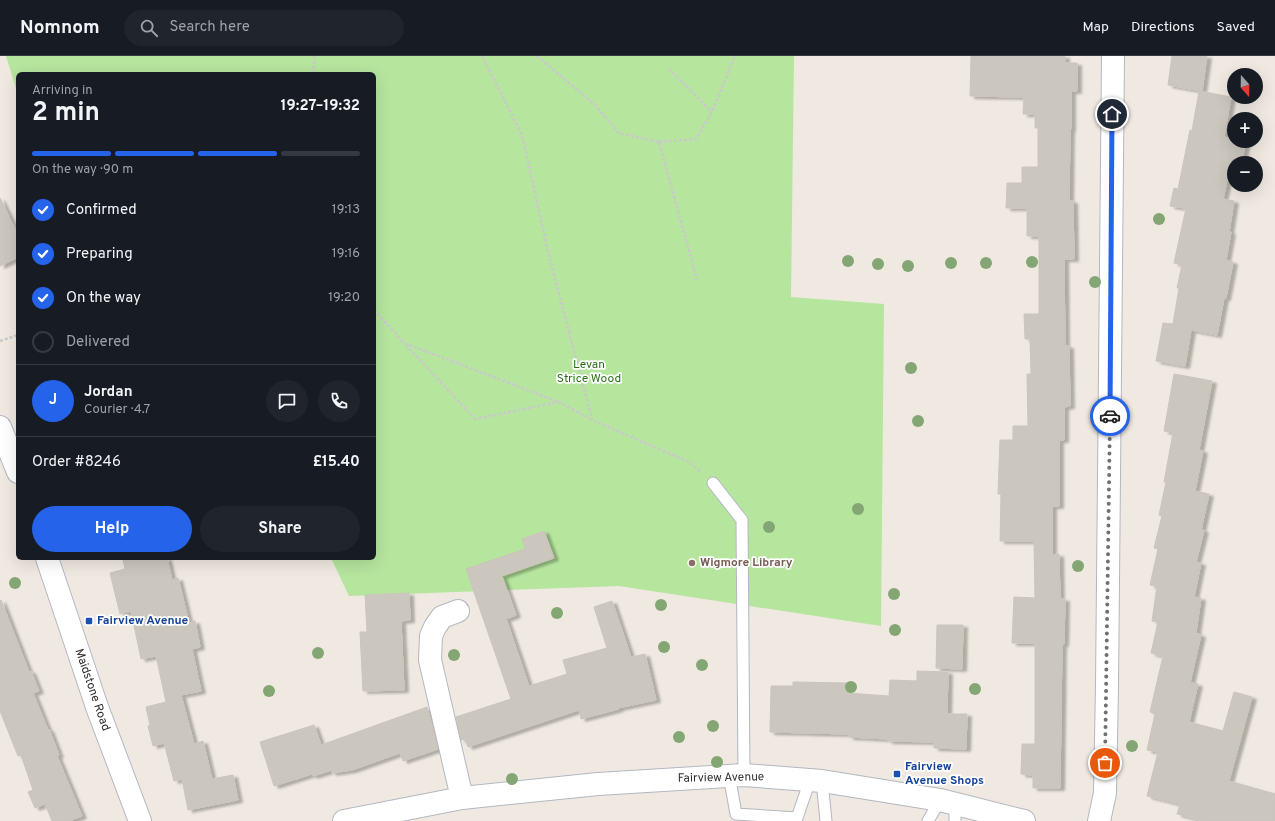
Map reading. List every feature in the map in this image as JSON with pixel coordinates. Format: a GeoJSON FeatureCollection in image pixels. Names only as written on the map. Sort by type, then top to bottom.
{"type":"FeatureCollection","features":[{"type":"Feature","properties":{"kind":"street"},"geometry":{"type":"LineString","coordinates":[[1099,821],[1105,793],[1113,56]]}},
{"type":"Feature","properties":{"kind":"street"},"geometry":{"type":"LineString","coordinates":[[0,427],[16,467]]}},
{"type":"Feature","properties":{"kind":"street","name":"Maidstone Road"},"geometry":{"type":"LineString","coordinates":[[48,560],[97,706],[140,821]]}},
{"type":"Feature","properties":{"kind":"street"},"geometry":{"type":"LineString","coordinates":[[458,611],[442,617],[435,627],[431,636],[430,660],[462,798]]}},
{"type":"Feature","properties":{"kind":"street","name":"Fairview Avenue"},"geometry":{"type":"LineString","coordinates":[[344,821],[462,798],[598,784],[736,775],[816,781],[950,808],[1024,821]]}},
{"type":"Feature","properties":{"kind":"lane"},"geometry":{"type":"LineString","coordinates":[[713,483],[742,520],[736,814],[797,818],[816,781]]}},
{"type":"Feature","properties":{"kind":"lane"},"geometry":{"type":"LineString","coordinates":[[816,781],[826,821]]}},
{"type":"Feature","properties":{"kind":"lane"},"geometry":{"type":"LineString","coordinates":[[928,821],[950,808]]}},
{"type":"Feature","properties":{"kind":"path"},"geometry":{"type":"LineString","coordinates":[[314,72],[315,56]]}},
{"type":"Feature","properties":{"kind":"path"},"geometry":{"type":"LineString","coordinates":[[482,56],[522,136],[548,256],[592,420]]}},
{"type":"Feature","properties":{"kind":"path"},"geometry":{"type":"LineString","coordinates":[[537,56],[595,105],[619,133],[659,142],[696,140],[712,112],[735,56]]}},
{"type":"Feature","properties":{"kind":"path"},"geometry":{"type":"LineString","coordinates":[[669,69],[712,112]]}},
{"type":"Feature","properties":{"kind":"path"},"geometry":{"type":"LineString","coordinates":[[659,142],[697,280]]}},
{"type":"Feature","properties":{"kind":"path"},"geometry":{"type":"LineString","coordinates":[[376,312],[475,419],[559,402]]}},
{"type":"Feature","properties":{"kind":"path"},"geometry":{"type":"LineString","coordinates":[[0,342],[16,336]]}},
{"type":"Feature","properties":{"kind":"path"},"geometry":{"type":"LineString","coordinates":[[404,343],[559,402],[592,420],[689,462],[713,483]]}},
{"type":"Feature","properties":{"kind":"green space","name":"Levan Strice Wood"},"geometry":{"type":"Polygon","coordinates":[[[6,56],[794,56],[791,297],[884,304],[881,626],[619,586],[349,596],[332,560],[376,560],[376,72],[16,72],[16,88],[6,56]]]}},
{"type":"Feature","properties":{"kind":"building"},"geometry":{"type":"Polygon","coordinates":[[[971,56],[1065,56],[1065,63],[1077,63],[1077,91],[1071,91],[1070,129],[1069,201],[1073,201],[1074,259],[1064,259],[1065,346],[1069,346],[1070,406],[1064,407],[1064,440],[1059,440],[1059,506],[1052,506],[1052,555],[1059,554],[1060,599],[1065,599],[1064,644],[1062,644],[1060,788],[1033,788],[1033,775],[1021,774],[1022,744],[1035,744],[1035,643],[1012,643],[1014,597],[1035,598],[1034,541],[1000,541],[1001,494],[998,494],[1000,440],[1013,440],[1013,426],[1028,426],[1027,374],[1031,374],[1030,339],[1025,339],[1024,314],[1039,314],[1039,236],[1027,236],[1027,208],[1006,208],[1007,183],[1022,183],[1022,167],[1038,167],[1038,128],[1035,128],[1035,114],[1023,114],[1024,97],[970,96],[971,56]]]}},
{"type":"Feature","properties":{"kind":"building"},"geometry":{"type":"Polygon","coordinates":[[[1172,56],[1207,56],[1202,91],[1168,85],[1172,56]]]}},
{"type":"Feature","properties":{"kind":"building"},"geometry":{"type":"Polygon","coordinates":[[[1199,91],[1227,96],[1227,104],[1230,104],[1228,112],[1227,112],[1224,137],[1227,138],[1227,148],[1245,148],[1243,156],[1227,156],[1227,181],[1223,199],[1234,201],[1226,260],[1233,262],[1217,335],[1191,330],[1185,366],[1156,361],[1163,323],[1173,324],[1179,288],[1177,288],[1182,265],[1174,263],[1186,208],[1170,206],[1174,188],[1178,189],[1190,130],[1192,131],[1199,91]]]}},
{"type":"Feature","properties":{"kind":"building"},"geometry":{"type":"Polygon","coordinates":[[[0,198],[16,231],[16,258],[0,266],[0,198]]]}},
{"type":"Feature","properties":{"kind":"building"},"geometry":{"type":"Polygon","coordinates":[[[1174,374],[1212,381],[1199,450],[1203,451],[1195,491],[1209,494],[1201,530],[1204,530],[1196,562],[1201,563],[1194,597],[1201,598],[1196,633],[1201,635],[1190,683],[1198,684],[1189,722],[1223,731],[1234,692],[1252,697],[1229,781],[1275,794],[1275,821],[1204,821],[1177,814],[1180,804],[1147,796],[1158,752],[1147,750],[1155,714],[1150,712],[1163,656],[1151,653],[1158,622],[1152,621],[1157,586],[1150,585],[1158,549],[1154,548],[1162,516],[1159,515],[1166,482],[1164,482],[1173,433],[1164,431],[1174,374]]]}},
{"type":"Feature","properties":{"kind":"building"},"geometry":{"type":"Polygon","coordinates":[[[544,531],[554,558],[502,576],[516,615],[506,619],[529,686],[567,674],[563,660],[607,648],[594,607],[612,601],[631,657],[645,654],[656,700],[618,708],[619,709],[581,719],[579,710],[468,747],[465,739],[461,740],[456,717],[511,699],[466,569],[525,549],[522,539],[544,531]]]}},
{"type":"Feature","properties":{"kind":"building"},"geometry":{"type":"Polygon","coordinates":[[[123,560],[167,560],[172,580],[178,578],[189,623],[195,621],[200,647],[192,649],[201,691],[181,695],[194,744],[203,741],[212,779],[233,775],[238,800],[188,810],[182,779],[174,781],[164,743],[153,746],[148,726],[150,725],[146,707],[166,702],[156,656],[141,659],[131,611],[120,614],[110,573],[125,569],[123,560]]]}},
{"type":"Feature","properties":{"kind":"building"},"geometry":{"type":"Polygon","coordinates":[[[409,593],[410,620],[401,621],[404,690],[363,691],[360,632],[367,632],[365,595],[409,593]]]}},
{"type":"Feature","properties":{"kind":"building"},"geometry":{"type":"Polygon","coordinates":[[[1,600],[29,672],[31,671],[39,691],[33,693],[48,730],[49,729],[59,755],[57,756],[82,816],[69,821],[52,821],[45,804],[35,808],[28,792],[33,790],[21,755],[18,756],[0,711],[1,600]]]}},
{"type":"Feature","properties":{"kind":"building"},"geometry":{"type":"Polygon","coordinates":[[[937,625],[963,625],[962,669],[936,668],[937,625]]]}},
{"type":"Feature","properties":{"kind":"building"},"geometry":{"type":"Polygon","coordinates":[[[917,671],[948,672],[947,714],[967,714],[966,749],[934,748],[934,742],[888,741],[888,739],[849,737],[849,734],[770,732],[771,686],[793,686],[793,682],[848,683],[847,693],[889,696],[890,680],[917,681],[917,671]]]}},
{"type":"Feature","properties":{"kind":"building"},"geometry":{"type":"Polygon","coordinates":[[[427,707],[438,749],[403,761],[400,753],[352,770],[332,773],[332,770],[313,776],[312,774],[274,786],[260,742],[314,725],[321,745],[427,707]]]}},
{"type":"Feature","properties":{"kind":"way so far"},"geometry":{"type":"LineString","coordinates":[[1105,763],[1110,416]]}},
{"type":"Feature","properties":{"kind":"place","name":"Wigmore Library"},"geometry":{"type":"Point","coordinates":[692,563]}},
{"type":"Feature","properties":{"kind":"place","name":"Fairview Avenue"},"geometry":{"type":"Point","coordinates":[89,621]}},
{"type":"Feature","properties":{"kind":"place","name":"Fairview Avenue Shops"},"geometry":{"type":"Point","coordinates":[897,774]}},
{"type":"Feature","properties":{"kind":"route"},"geometry":{"type":"LineString","coordinates":[[1110,416],[1112,114]]}}]}
